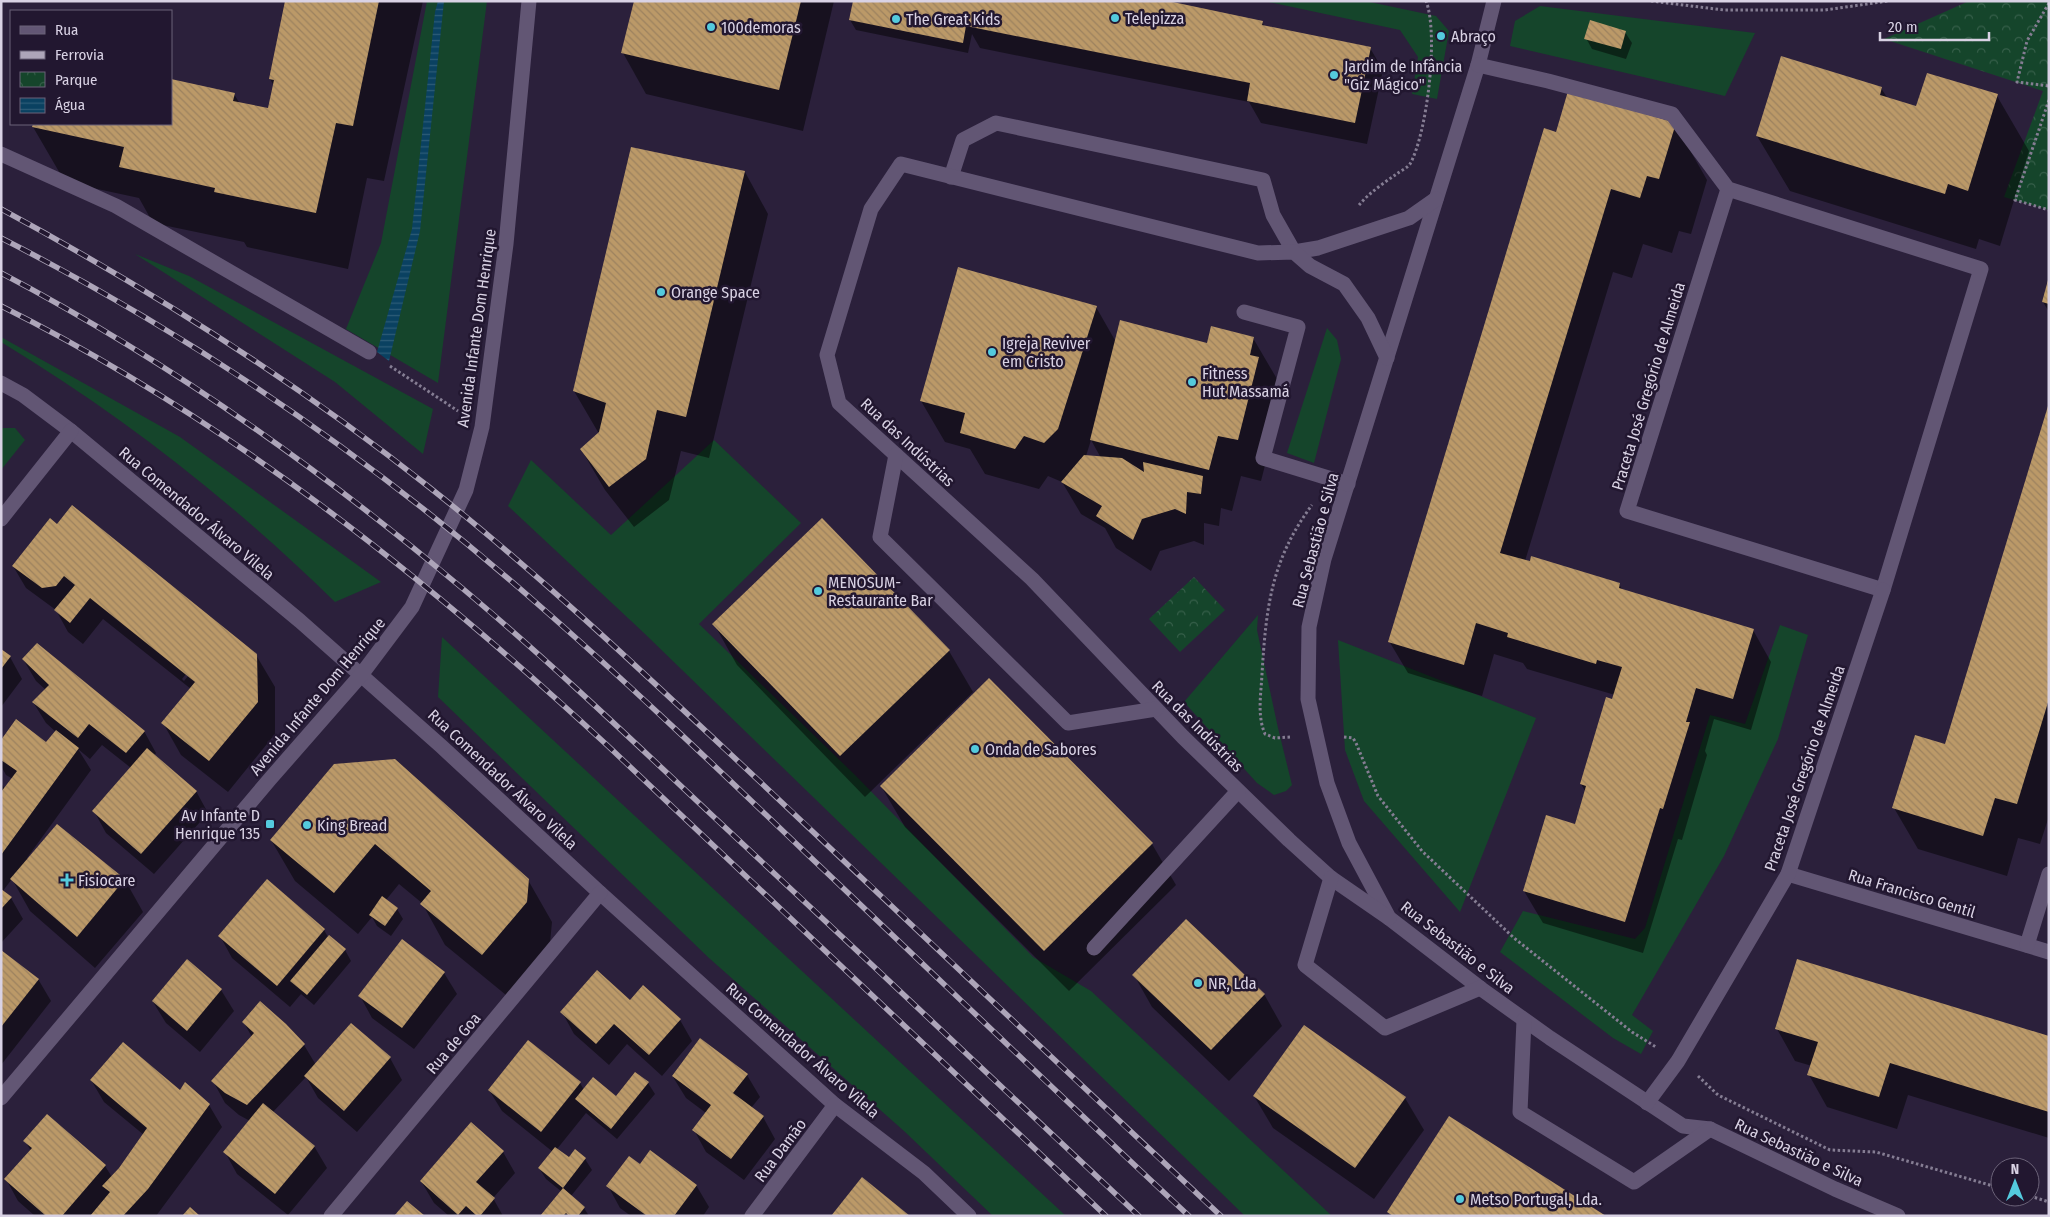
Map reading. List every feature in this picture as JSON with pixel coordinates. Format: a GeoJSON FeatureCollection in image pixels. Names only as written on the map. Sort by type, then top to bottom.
{"type":"FeatureCollection","features":[{"type":"Feature","properties":{"kind":"street","name":"Avenida Infante Dom Henrique"},"geometry":{"type":"LineString","coordinates":[[1,1098],[270,778],[361,675],[412,607],[466,490],[482,427],[506,244],[529,1]]}},
{"type":"Feature","properties":{"kind":"street","name":"Rua Sebastião e Silva"},"geometry":{"type":"LineString","coordinates":[[1494,1],[1478,65],[1324,559],[1309,627],[1308,699],[1327,783],[1349,843],[1389,918],[1480,988],[1647,1104],[1683,1126],[1710,1129],[1835,1189],[1898,1216]]}},
{"type":"Feature","properties":{"kind":"street"},"geometry":{"type":"LineString","coordinates":[[1478,65],[1548,81],[1672,114],[1728,189]]}},
{"type":"Feature","properties":{"kind":"street"},"geometry":{"type":"LineString","coordinates":[[951,177],[963,140],[996,123],[1263,180],[1273,215],[1294,252],[1310,266],[1344,284],[1368,318],[1387,358]]}},
{"type":"Feature","properties":{"kind":"street"},"geometry":{"type":"LineString","coordinates":[[1,154],[116,206],[369,352]]}},
{"type":"Feature","properties":{"kind":"street","name":"Rua das Indústrias"},"geometry":{"type":"LineString","coordinates":[[1389,918],[1331,878],[1238,791],[1156,709],[1032,579],[840,403],[827,355],[871,209],[901,164],[1258,253],[1294,252],[1318,248],[1408,218],[1436,199]]}},
{"type":"Feature","properties":{"kind":"street","name":"Praceta José Gregório de Almeida"},"geometry":{"type":"LineString","coordinates":[[1647,1104],[1678,1061],[1788,874],[1883,590],[1981,269],[1728,189],[1627,511],[1883,590]]}},
{"type":"Feature","properties":{"kind":"street"},"geometry":{"type":"LineString","coordinates":[[1244,312],[1298,327],[1263,458],[1348,484]]}},
{"type":"Feature","properties":{"kind":"street","name":"Rua Comendador Álvaro Vilela"},"geometry":{"type":"LineString","coordinates":[[1,383],[23,395],[71,431],[300,621],[441,746],[600,893],[835,1105],[924,1173],[969,1216]]}},
{"type":"Feature","properties":{"kind":"street"},"geometry":{"type":"LineString","coordinates":[[1,519],[71,431]]}},
{"type":"Feature","properties":{"kind":"street"},"geometry":{"type":"LineString","coordinates":[[896,455],[880,537],[1068,723],[1156,709]]}},
{"type":"Feature","properties":{"kind":"street"},"geometry":{"type":"LineString","coordinates":[[1094,948],[1238,791]]}},
{"type":"Feature","properties":{"kind":"street","name":"Rua Francisco Gentil"},"geometry":{"type":"LineString","coordinates":[[1788,874],[2049,952]]}},
{"type":"Feature","properties":{"kind":"street"},"geometry":{"type":"LineString","coordinates":[[2026,945],[2049,874]]}},
{"type":"Feature","properties":{"kind":"street"},"geometry":{"type":"LineString","coordinates":[[1331,878],[1305,965],[1384,1028],[1480,988]]}},
{"type":"Feature","properties":{"kind":"street","name":"Rua de Goa"},"geometry":{"type":"LineString","coordinates":[[331,1216],[600,893]]}},
{"type":"Feature","properties":{"kind":"street"},"geometry":{"type":"LineString","coordinates":[[1524,1020],[1520,1112],[1634,1182],[1710,1129]]}},
{"type":"Feature","properties":{"kind":"street","name":"Rua Damão"},"geometry":{"type":"LineString","coordinates":[[752,1216],[835,1105]]}},
{"type":"Feature","properties":{"kind":"path"},"geometry":{"type":"LineString","coordinates":[[1351,237],[1354,214],[1360,203],[1409,166],[1418,146],[1428,94],[1432,53],[1431,25],[1426,1]]}},
{"type":"Feature","properties":{"kind":"path"},"geometry":{"type":"LineString","coordinates":[[1651,1],[1724,10],[1825,10],[1888,1]]}},
{"type":"Feature","properties":{"kind":"path"},"geometry":{"type":"LineString","coordinates":[[2049,3],[2027,41],[2017,82],[2049,86]]}},
{"type":"Feature","properties":{"kind":"path"},"geometry":{"type":"LineString","coordinates":[[2049,100],[2015,200],[2049,210]]}},
{"type":"Feature","properties":{"kind":"path"},"geometry":{"type":"LineString","coordinates":[[369,352],[482,427]]}},
{"type":"Feature","properties":{"kind":"path"},"geometry":{"type":"LineString","coordinates":[[1329,478],[1323,490],[1293,531],[1277,567],[1266,625],[1260,696],[1261,725],[1265,734],[1275,738],[1348,736],[1353,738],[1378,796],[1422,851],[1514,938],[1632,1032],[1678,1061],[1718,1095],[1830,1150],[1876,1152],[1990,1185]]}},
{"type":"Feature","properties":{"kind":"green space"},"geometry":{"type":"Polygon","coordinates":[[[427,1],[487,1],[438,383],[346,329],[381,243],[427,1]]]}},
{"type":"Feature","properties":{"kind":"green space"},"geometry":{"type":"Polygon","coordinates":[[[1264,1],[1365,1],[1436,16],[1449,31],[1437,99],[1412,94],[1418,57],[1400,30],[1264,1]]]}},
{"type":"Feature","properties":{"kind":"green space"},"geometry":{"type":"Polygon","coordinates":[[[1969,1],[2049,1],[2049,210],[2004,197],[2043,91],[1884,39],[1969,1]]]}},
{"type":"Feature","properties":{"kind":"green space"},"geometry":{"type":"Polygon","coordinates":[[[1540,6],[1755,33],[1725,96],[1510,46],[1515,21],[1540,6]]]}},
{"type":"Feature","properties":{"kind":"green space"},"geometry":{"type":"Polygon","coordinates":[[[135,254],[189,276],[433,409],[423,454],[335,382],[135,254]]]}},
{"type":"Feature","properties":{"kind":"green space"},"geometry":{"type":"Polygon","coordinates":[[[1327,328],[1337,340],[1341,359],[1314,463],[1287,453],[1327,328]]]}},
{"type":"Feature","properties":{"kind":"green space"},"geometry":{"type":"Polygon","coordinates":[[[1,337],[180,437],[381,582],[335,602],[297,565],[217,495],[133,430],[46,370],[1,342],[1,337]]]}},
{"type":"Feature","properties":{"kind":"green space"},"geometry":{"type":"Polygon","coordinates":[[[3,428],[15,428],[25,440],[1,470],[1,430],[3,428]]]}},
{"type":"Feature","properties":{"kind":"green space"},"geometry":{"type":"Polygon","coordinates":[[[714,440],[801,523],[699,624],[855,775],[1033,957],[1091,991],[1332,1216],[1245,1216],[644,633],[508,506],[531,460],[611,535],[714,440]]]}},
{"type":"Feature","properties":{"kind":"green space"},"geometry":{"type":"Polygon","coordinates":[[[1194,577],[1225,610],[1180,652],[1149,619],[1194,577]]]}},
{"type":"Feature","properties":{"kind":"green space"},"geometry":{"type":"Polygon","coordinates":[[[1258,615],[1257,630],[1292,785],[1286,791],[1274,795],[1257,783],[1184,702],[1258,615]]]}},
{"type":"Feature","properties":{"kind":"green space"},"geometry":{"type":"Polygon","coordinates":[[[1780,625],[1808,635],[1778,739],[1724,856],[1632,1015],[1653,1031],[1641,1054],[1613,1038],[1500,952],[1523,911],[1635,939],[1645,928],[1710,715],[1745,724],[1780,625]]]}},
{"type":"Feature","properties":{"kind":"green space"},"geometry":{"type":"Polygon","coordinates":[[[442,637],[1066,1216],[993,1216],[904,1131],[709,958],[438,697],[442,637]]]}},
{"type":"Feature","properties":{"kind":"green space"},"geometry":{"type":"Polygon","coordinates":[[[1338,640],[1536,718],[1460,912],[1364,801],[1345,750],[1338,640]]]}},
{"type":"Feature","properties":{"kind":"water"},"geometry":{"type":"Polygon","coordinates":[[[438,1],[444,1],[420,231],[389,361],[377,352],[412,229],[435,12],[438,1]]]}},
{"type":"Feature","properties":{"kind":"building"},"geometry":{"type":"Polygon","coordinates":[[[285,1],[379,1],[353,126],[336,123],[316,213],[214,192],[215,188],[119,167],[124,147],[32,127],[33,125],[172,125],[172,79],[235,93],[233,101],[268,108],[274,80],[269,79],[285,1]]]}},
{"type":"Feature","properties":{"kind":"building","name":"100demoras"},"geometry":{"type":"Polygon","coordinates":[[[634,1],[801,1],[779,90],[621,53],[634,1]]]}},
{"type":"Feature","properties":{"kind":"building"},"geometry":{"type":"Polygon","coordinates":[[[853,1],[1168,1],[1263,21],[1262,25],[1371,47],[1355,123],[1247,101],[1250,83],[966,26],[963,43],[849,20],[853,1]]]}},
{"type":"Feature","properties":{"kind":"building"},"geometry":{"type":"Polygon","coordinates":[[[1590,20],[1626,31],[1621,49],[1584,39],[1590,20]]]}},
{"type":"Feature","properties":{"kind":"building"},"geometry":{"type":"Polygon","coordinates":[[[1781,56],[1882,87],[1880,95],[1916,106],[1927,73],[1998,94],[1968,191],[1948,184],[1945,194],[1756,136],[1781,56]]]}},
{"type":"Feature","properties":{"kind":"building"},"geometry":{"type":"Polygon","coordinates":[[[1568,91],[1676,123],[1659,179],[1647,176],[1640,198],[1611,189],[1500,553],[1530,561],[1531,556],[1620,583],[1619,588],[1754,629],[1733,699],[1696,688],[1686,722],[1690,722],[1663,809],[1660,808],[1625,922],[1523,891],[1546,815],[1575,824],[1586,786],[1580,784],[1606,697],[1612,699],[1622,667],[1597,660],[1596,664],[1507,637],[1508,633],[1476,623],[1464,665],[1388,642],[1544,128],[1556,132],[1568,91]]]}},
{"type":"Feature","properties":{"kind":"building"},"geometry":{"type":"Polygon","coordinates":[[[631,147],[745,171],[686,417],[657,410],[646,459],[609,487],[580,449],[599,432],[606,403],[573,391],[631,147]]]}},
{"type":"Feature","properties":{"kind":"building"},"geometry":{"type":"Polygon","coordinates":[[[958,267],[1097,306],[1058,429],[1044,443],[1024,436],[1015,449],[960,433],[965,413],[920,401],[958,267]]]}},
{"type":"Feature","properties":{"kind":"building"},"geometry":{"type":"Polygon","coordinates":[[[2049,280],[2049,304],[2042,302],[2049,280]]]}},
{"type":"Feature","properties":{"kind":"building"},"geometry":{"type":"Polygon","coordinates":[[[1120,320],[1207,343],[1211,326],[1254,337],[1250,355],[1259,357],[1238,440],[1218,436],[1209,470],[1090,440],[1120,320]]]}},
{"type":"Feature","properties":{"kind":"building"},"geometry":{"type":"Polygon","coordinates":[[[2048,406],[2049,699],[2017,804],[1995,798],[1983,836],[1892,808],[1915,735],[1945,744],[2048,406]]]}},
{"type":"Feature","properties":{"kind":"building"},"geometry":{"type":"Polygon","coordinates":[[[1084,455],[1122,458],[1144,472],[1143,462],[1203,476],[1201,494],[1187,492],[1186,514],[1175,509],[1142,519],[1133,540],[1096,516],[1102,506],[1061,482],[1084,455]]]}},
{"type":"Feature","properties":{"kind":"building"},"geometry":{"type":"Polygon","coordinates":[[[72,505],[257,654],[258,702],[209,761],[161,723],[195,682],[90,598],[70,623],[54,610],[75,585],[64,576],[56,586],[42,588],[12,566],[50,518],[57,524],[72,505]]]}},
{"type":"Feature","properties":{"kind":"building"},"geometry":{"type":"Polygon","coordinates":[[[822,518],[950,650],[840,756],[712,624],[822,518]]]}},
{"type":"Feature","properties":{"kind":"building"},"geometry":{"type":"Polygon","coordinates":[[[37,643],[145,731],[126,753],[89,724],[78,738],[32,702],[49,685],[22,659],[37,643]]]}},
{"type":"Feature","properties":{"kind":"building"},"geometry":{"type":"Polygon","coordinates":[[[1,649],[11,656],[1,669],[1,649]]]}},
{"type":"Feature","properties":{"kind":"building"},"geometry":{"type":"Polygon","coordinates":[[[989,678],[1153,843],[1044,951],[880,786],[989,678]]]}},
{"type":"Feature","properties":{"kind":"building"},"geometry":{"type":"Polygon","coordinates":[[[16,719],[46,742],[56,730],[79,748],[1,855],[1,792],[17,771],[1,760],[1,740],[16,719]]]}},
{"type":"Feature","properties":{"kind":"building"},"geometry":{"type":"Polygon","coordinates":[[[147,748],[197,791],[141,854],[92,811],[147,748]]]}},
{"type":"Feature","properties":{"kind":"building"},"geometry":{"type":"Polygon","coordinates":[[[395,759],[529,879],[527,902],[482,955],[420,904],[431,891],[375,844],[334,893],[270,840],[334,764],[395,759]]]}},
{"type":"Feature","properties":{"kind":"building"},"geometry":{"type":"Polygon","coordinates":[[[57,824],[125,879],[77,937],[10,879],[57,824]]]}},
{"type":"Feature","properties":{"kind":"building"},"geometry":{"type":"Polygon","coordinates":[[[267,879],[325,929],[277,986],[218,936],[267,879]]]}},
{"type":"Feature","properties":{"kind":"building"},"geometry":{"type":"Polygon","coordinates":[[[1,889],[12,897],[1,909],[1,889]]]}},
{"type":"Feature","properties":{"kind":"building"},"geometry":{"type":"Polygon","coordinates":[[[382,896],[398,908],[385,926],[369,915],[382,896]]]}},
{"type":"Feature","properties":{"kind":"building"},"geometry":{"type":"Polygon","coordinates":[[[1186,919],[1265,994],[1211,1050],[1132,975],[1186,919]]]}},
{"type":"Feature","properties":{"kind":"building"},"geometry":{"type":"Polygon","coordinates":[[[329,935],[346,949],[307,995],[290,981],[329,935]]]}},
{"type":"Feature","properties":{"kind":"building"},"geometry":{"type":"Polygon","coordinates":[[[402,939],[445,972],[402,1028],[358,996],[402,939]]]}},
{"type":"Feature","properties":{"kind":"building"},"geometry":{"type":"Polygon","coordinates":[[[1,950],[39,979],[1,1027],[1,950]]]}},
{"type":"Feature","properties":{"kind":"building"},"geometry":{"type":"Polygon","coordinates":[[[187,959],[222,989],[187,1031],[152,1001],[187,959]]]}},
{"type":"Feature","properties":{"kind":"building"},"geometry":{"type":"Polygon","coordinates":[[[1797,959],[2049,1036],[2049,1112],[1890,1063],[1879,1097],[1807,1075],[1818,1042],[1775,1029],[1797,959]]]}},
{"type":"Feature","properties":{"kind":"building"},"geometry":{"type":"Polygon","coordinates":[[[597,970],[630,1000],[643,985],[681,1019],[649,1055],[614,1024],[596,1044],[560,1012],[597,970]]]}},
{"type":"Feature","properties":{"kind":"building"},"geometry":{"type":"Polygon","coordinates":[[[260,1001],[305,1044],[247,1105],[225,1093],[211,1081],[254,1033],[242,1022],[260,1001]]]}},
{"type":"Feature","properties":{"kind":"building"},"geometry":{"type":"Polygon","coordinates":[[[351,1023],[391,1057],[344,1111],[304,1076],[351,1023]]]}},
{"type":"Feature","properties":{"kind":"building"},"geometry":{"type":"Polygon","coordinates":[[[1304,1025],[1406,1097],[1355,1168],[1253,1096],[1304,1025]]]}},
{"type":"Feature","properties":{"kind":"building"},"geometry":{"type":"Polygon","coordinates":[[[700,1038],[748,1074],[733,1093],[764,1116],[731,1159],[692,1130],[711,1105],[672,1076],[700,1038]]]}},
{"type":"Feature","properties":{"kind":"building"},"geometry":{"type":"Polygon","coordinates":[[[528,1040],[581,1082],[541,1132],[488,1090],[528,1040]]]}},
{"type":"Feature","properties":{"kind":"building"},"geometry":{"type":"Polygon","coordinates":[[[123,1042],[180,1090],[185,1082],[210,1104],[148,1189],[123,1216],[90,1216],[110,1192],[102,1186],[119,1168],[147,1128],[90,1080],[123,1042]]]}},
{"type":"Feature","properties":{"kind":"building"},"geometry":{"type":"Polygon","coordinates":[[[635,1072],[649,1082],[611,1129],[575,1099],[593,1077],[616,1096],[635,1072]]]}},
{"type":"Feature","properties":{"kind":"building"},"geometry":{"type":"Polygon","coordinates":[[[263,1103],[315,1146],[275,1194],[223,1152],[263,1103]]]}},
{"type":"Feature","properties":{"kind":"building"},"geometry":{"type":"Polygon","coordinates":[[[47,1114],[106,1165],[62,1216],[46,1216],[4,1179],[32,1148],[23,1141],[47,1114]]]}},
{"type":"Feature","properties":{"kind":"building"},"geometry":{"type":"Polygon","coordinates":[[[1449,1116],[1606,1216],[1393,1216],[1387,1212],[1449,1116]]]}},
{"type":"Feature","properties":{"kind":"building"},"geometry":{"type":"Polygon","coordinates":[[[471,1122],[504,1151],[476,1182],[495,1198],[480,1216],[477,1216],[466,1206],[458,1215],[420,1181],[471,1122]]]}},
{"type":"Feature","properties":{"kind":"building"},"geometry":{"type":"Polygon","coordinates":[[[555,1147],[569,1157],[575,1149],[586,1158],[563,1188],[538,1168],[555,1147]]]}},
{"type":"Feature","properties":{"kind":"building"},"geometry":{"type":"Polygon","coordinates":[[[650,1150],[697,1185],[674,1216],[647,1216],[606,1186],[629,1156],[640,1164],[650,1150]]]}},
{"type":"Feature","properties":{"kind":"building"},"geometry":{"type":"Polygon","coordinates":[[[862,1177],[910,1216],[831,1216],[862,1177]]]}},
{"type":"Feature","properties":{"kind":"building"},"geometry":{"type":"Polygon","coordinates":[[[563,1188],[585,1207],[578,1216],[569,1216],[566,1213],[563,1216],[540,1216],[563,1188]]]}},
{"type":"Feature","properties":{"kind":"building"},"geometry":{"type":"Polygon","coordinates":[[[407,1201],[425,1216],[394,1216],[407,1201]]]}},
{"type":"Feature","properties":{"kind":"building"},"geometry":{"type":"Polygon","coordinates":[[[190,1207],[200,1216],[182,1216],[190,1207]]]}},
{"type":"Feature","properties":{"kind":"railway"},"geometry":{"type":"LineString","coordinates":[[1,209],[167,305],[274,374],[378,448],[472,522],[596,629],[676,703],[1221,1216]]}},
{"type":"Feature","properties":{"kind":"railway"},"geometry":{"type":"LineString","coordinates":[[1,238],[142,316],[278,402],[344,449],[472,548],[568,631],[671,725],[1189,1216]]}},
{"type":"Feature","properties":{"kind":"railway"},"geometry":{"type":"LineString","coordinates":[[1,273],[123,342],[240,418],[353,500],[462,588],[527,644],[621,730],[1139,1216]]}},
{"type":"Feature","properties":{"kind":"railway"},"geometry":{"type":"LineString","coordinates":[[1,306],[84,350],[244,450],[395,562],[467,621],[608,746],[1106,1216]]}},
{"type":"Feature","properties":{"kind":"place","name":"Telepizza"},"geometry":{"type":"Point","coordinates":[1115,18]}},
{"type":"Feature","properties":{"kind":"place","name":"The Great Kids"},"geometry":{"type":"Point","coordinates":[896,19]}},
{"type":"Feature","properties":{"kind":"place","name":"100demoras"},"geometry":{"type":"Point","coordinates":[711,27]}},
{"type":"Feature","properties":{"kind":"place","name":"Abraço"},"geometry":{"type":"Point","coordinates":[1441,36]}},
{"type":"Feature","properties":{"kind":"place","name":"Jardim de Infância \"Giz Mágico\""},"geometry":{"type":"Point","coordinates":[1334,75]}},
{"type":"Feature","properties":{"kind":"place","name":"Orange Space"},"geometry":{"type":"Point","coordinates":[661,292]}},
{"type":"Feature","properties":{"kind":"place","name":"Igreja Reviver em Cristo"},"geometry":{"type":"Point","coordinates":[992,352]}},
{"type":"Feature","properties":{"kind":"place","name":"Fitness Hut Massamá"},"geometry":{"type":"Point","coordinates":[1192,382]}},
{"type":"Feature","properties":{"kind":"place","name":"MENOSUM- Restaurante Bar"},"geometry":{"type":"Point","coordinates":[818,591]}},
{"type":"Feature","properties":{"kind":"place","name":"Onda de Sabores"},"geometry":{"type":"Point","coordinates":[975,749]}},
{"type":"Feature","properties":{"kind":"place","name":"Av Infante D Henrique 135"},"geometry":{"type":"Point","coordinates":[270,824]}},
{"type":"Feature","properties":{"kind":"place","name":"King Bread"},"geometry":{"type":"Point","coordinates":[307,825]}},
{"type":"Feature","properties":{"kind":"place","name":"Fisiocare"},"geometry":{"type":"Point","coordinates":[67,880]}},
{"type":"Feature","properties":{"kind":"place","name":"NR, Lda"},"geometry":{"type":"Point","coordinates":[1198,983]}},
{"type":"Feature","properties":{"kind":"place","name":"Metso Portugal, Lda."},"geometry":{"type":"Point","coordinates":[1460,1199]}}]}
